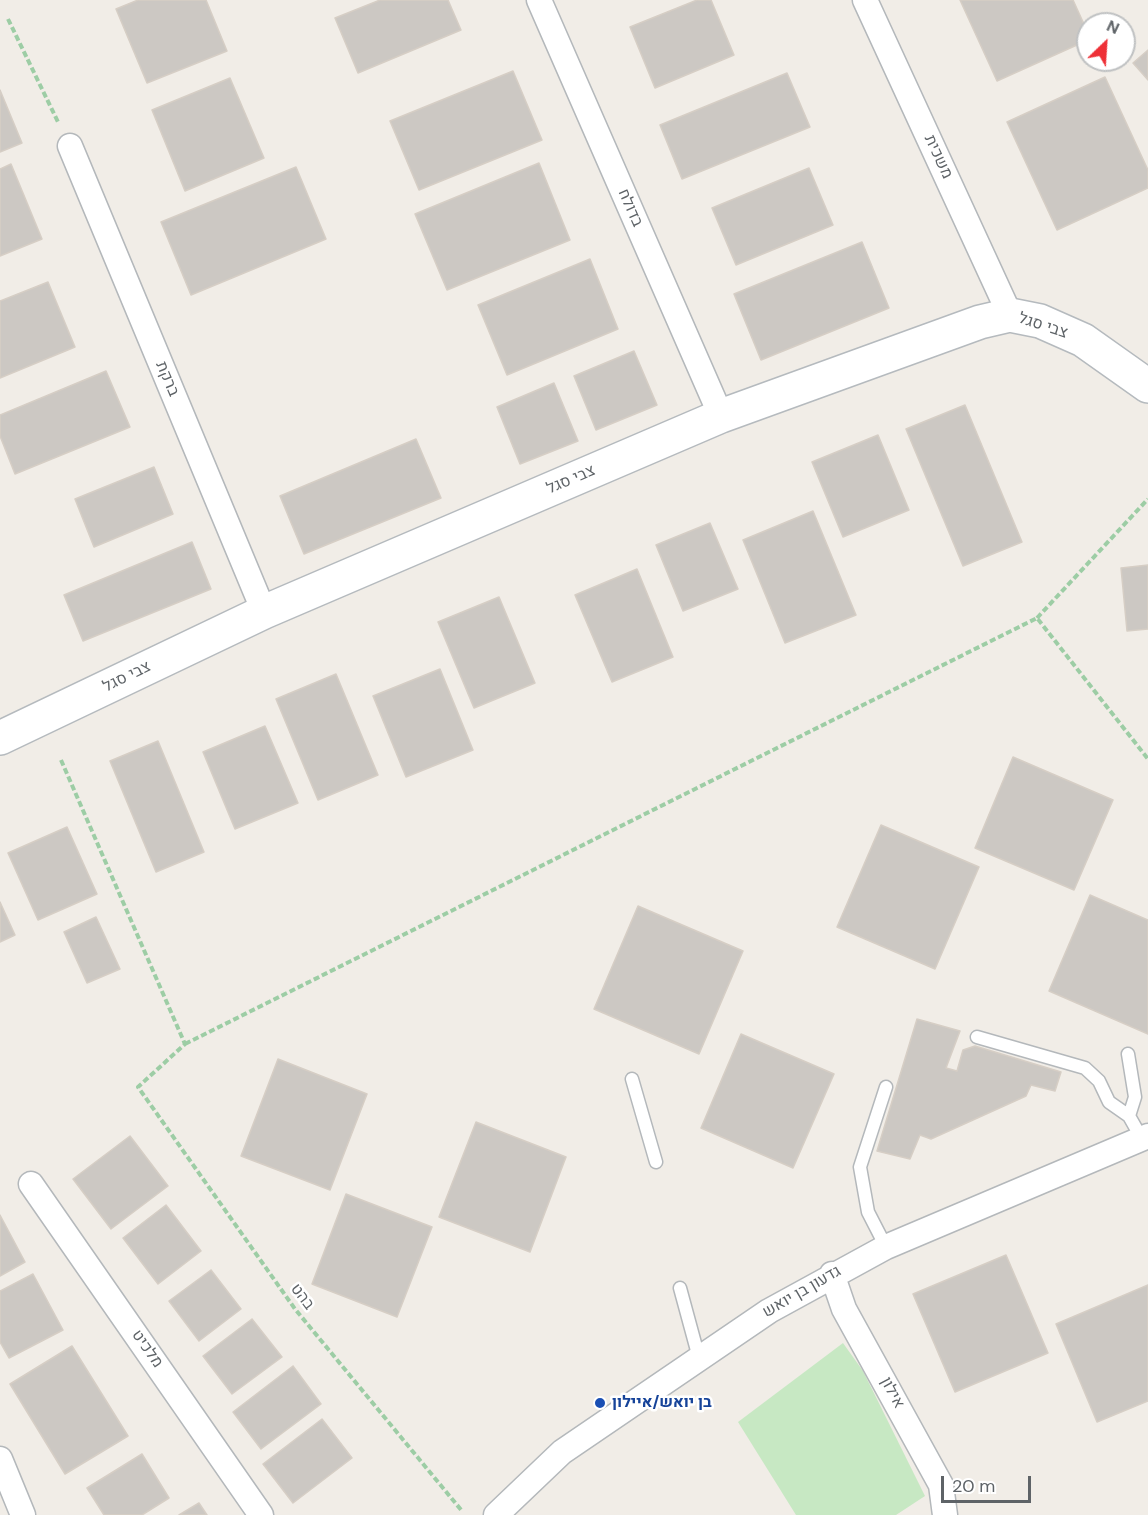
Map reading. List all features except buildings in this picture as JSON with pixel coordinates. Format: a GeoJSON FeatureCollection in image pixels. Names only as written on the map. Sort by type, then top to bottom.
{"type":"FeatureCollection","features":[{"type":"Feature","properties":{"kind":"street","name":"בדולח"},"geometry":{"type":"LineString","coordinates":[[539,0],[721,416]]}},
{"type":"Feature","properties":{"kind":"street","name":"משכית"},"geometry":{"type":"LineString","coordinates":[[865,0],[1010,315]]}},
{"type":"Feature","properties":{"kind":"street","name":"ברקת"},"geometry":{"type":"LineString","coordinates":[[70,146],[264,612]]}},
{"type":"Feature","properties":{"kind":"street","name":"צבי סגל"},"geometry":{"type":"LineString","coordinates":[[0,738],[264,612],[721,416],[980,322],[1010,315],[1040,321],[1083,340],[1148,386]]}},
{"type":"Feature","properties":{"kind":"street","name":"גדעון בן יואש"},"geometry":{"type":"LineString","coordinates":[[496,1515],[562,1452],[769,1311],[832,1274],[886,1247],[1145,1138]]}},
{"type":"Feature","properties":{"kind":"street","name":"מלכיט"},"geometry":{"type":"LineString","coordinates":[[31,1185],[261,1515]]}},
{"type":"Feature","properties":{"kind":"street","name":"אילון"},"geometry":{"type":"LineString","coordinates":[[832,1274],[844,1309],[940,1485],[945,1515]]}},
{"type":"Feature","properties":{"kind":"street"},"geometry":{"type":"LineString","coordinates":[[2,1471],[23,1515]]}},
{"type":"Feature","properties":{"kind":"lane"},"geometry":{"type":"LineString","coordinates":[[977,1037],[1085,1068],[1099,1081],[1109,1102],[1129,1116],[1145,1138]]}},
{"type":"Feature","properties":{"kind":"lane"},"geometry":{"type":"LineString","coordinates":[[1128,1054],[1136,1097],[1129,1116]]}},
{"type":"Feature","properties":{"kind":"lane"},"geometry":{"type":"LineString","coordinates":[[632,1079],[656,1162]]}},
{"type":"Feature","properties":{"kind":"lane"},"geometry":{"type":"LineString","coordinates":[[886,1087],[860,1167],[868,1212],[886,1247]]}},
{"type":"Feature","properties":{"kind":"lane"},"geometry":{"type":"LineString","coordinates":[[680,1288],[699,1358]]}},
{"type":"Feature","properties":{"kind":"path"},"geometry":{"type":"LineString","coordinates":[[8,19],[70,146]]}},
{"type":"Feature","properties":{"kind":"path"},"geometry":{"type":"LineString","coordinates":[[61,760],[185,1044],[1037,618],[1148,499]]}},
{"type":"Feature","properties":{"kind":"path"},"geometry":{"type":"LineString","coordinates":[[1037,618],[1148,759]]}},
{"type":"Feature","properties":{"kind":"path","name":"בהט"},"geometry":{"type":"LineString","coordinates":[[185,1044],[138,1087],[295,1309],[462,1511]]}},
{"type":"Feature","properties":{"kind":"green space"},"geometry":{"type":"Polygon","coordinates":[[[843,1343],[863,1371],[925,1496],[896,1515],[796,1515],[738,1422],[843,1343]]]}},
{"type":"Feature","properties":{"kind":"place","name":"בן יואש/איילון"},"geometry":{"type":"Point","coordinates":[600,1403]}}]}
